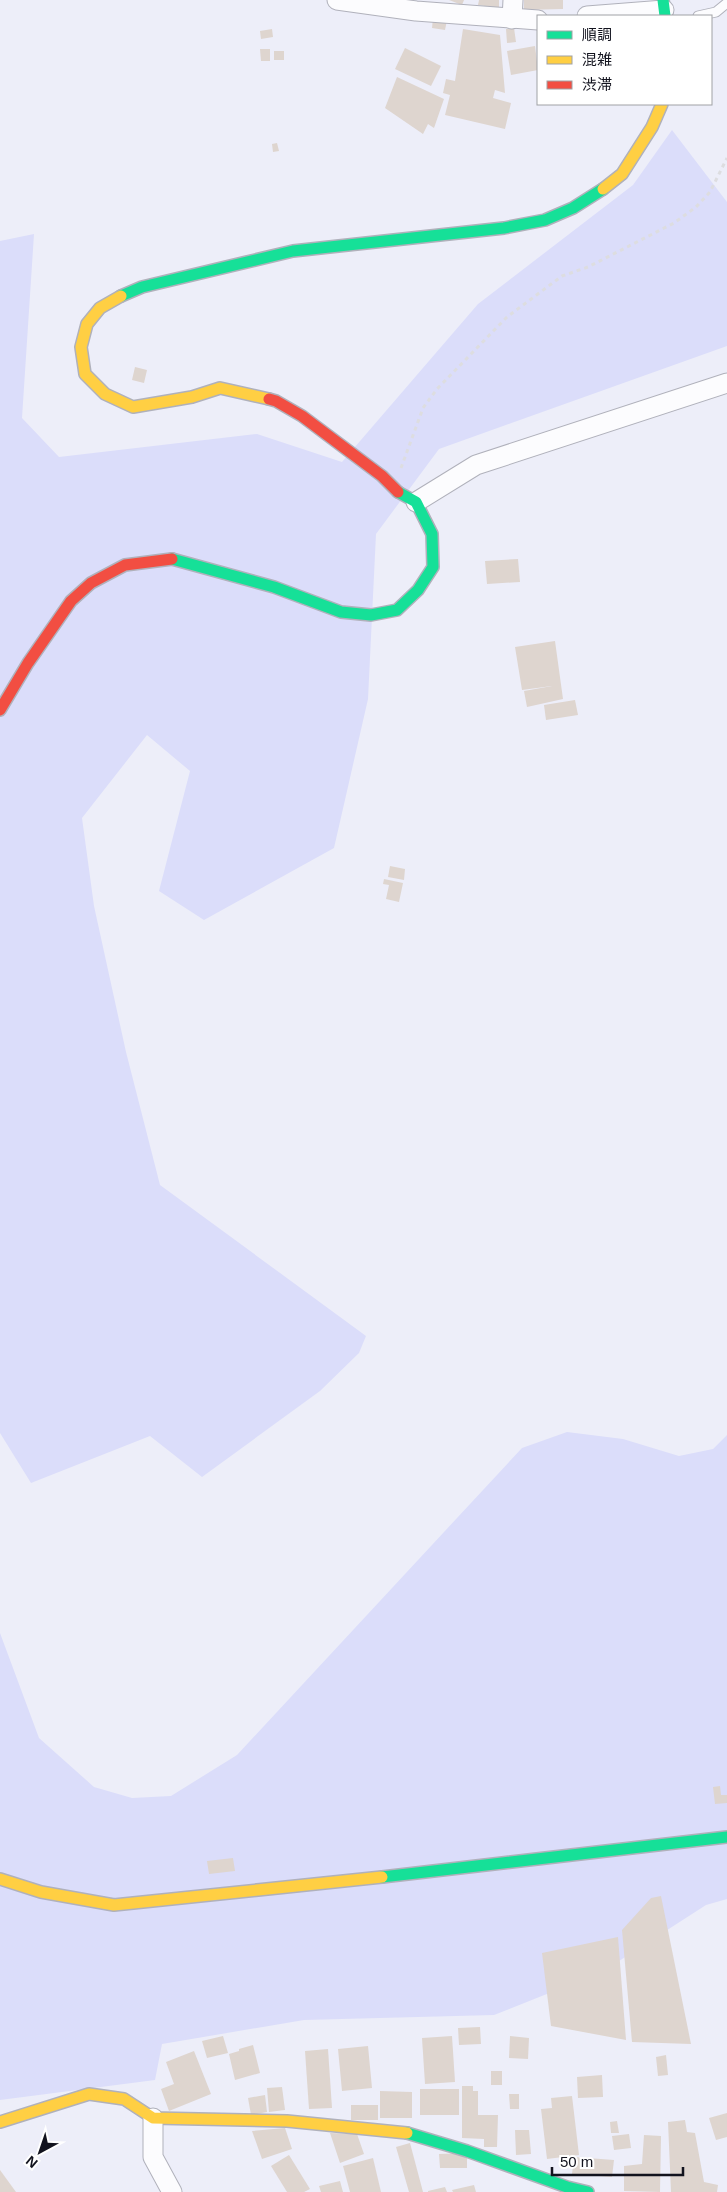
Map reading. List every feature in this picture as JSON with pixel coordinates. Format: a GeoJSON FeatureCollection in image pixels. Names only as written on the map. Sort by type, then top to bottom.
{"type":"FeatureCollection","features":[{"type":"Feature","properties":{"kind":"street"},"geometry":{"type":"LineString","coordinates":[[337,0],[416,11],[537,20]]}},
{"type":"Feature","properties":{"kind":"street"},"geometry":{"type":"LineString","coordinates":[[512,19],[513,0]]}},
{"type":"Feature","properties":{"kind":"street"},"geometry":{"type":"LineString","coordinates":[[603,15],[667,11]]}},
{"type":"Feature","properties":{"kind":"street"},"geometry":{"type":"LineString","coordinates":[[0,710],[28,663],[72,601],[91,583],[125,565],[176,558],[274,587],[341,612],[371,615],[397,610],[418,590],[433,567],[432,534],[416,502],[394,490],[382,476],[302,416],[276,401],[220,388],[192,398],[133,407],[105,394],[85,374],[82,361],[82,342],[87,324],[100,308],[112,300],[142,287],[293,251],[504,228],[545,220],[574,208],[595,196],[622,174],[652,127],[662,105]]}},
{"type":"Feature","properties":{"kind":"street"},"geometry":{"type":"LineString","coordinates":[[416,502],[476,465],[727,382]]}},
{"type":"Feature","properties":{"kind":"street"},"geometry":{"type":"LineString","coordinates":[[0,1879],[41,1892],[114,1905],[248,1892],[727,1837]]}},
{"type":"Feature","properties":{"kind":"street"},"geometry":{"type":"LineString","coordinates":[[0,2122],[89,2094],[124,2099],[153,2118],[287,2122],[402,2131],[468,2151],[567,2187],[588,2192]]}},
{"type":"Feature","properties":{"kind":"street"},"geometry":{"type":"LineString","coordinates":[[153,2118],[153,2157],[172,2192]]}},
{"type":"Feature","properties":{"kind":"lane"},"geometry":{"type":"LineString","coordinates":[[702,15],[716,12],[727,3]]}},
{"type":"Feature","properties":{"kind":"path"},"geometry":{"type":"LineString","coordinates":[[394,490],[422,408],[507,317],[562,276],[588,267],[674,223],[696,207],[710,192],[727,158]]}},
{"type":"Feature","properties":{"kind":"shaded area"},"geometry":{"type":"Polygon","coordinates":[[[672,130],[727,202],[727,346],[439,449],[376,534],[368,699],[334,848],[204,920],[159,891],[190,771],[147,735],[82,818],[94,906],[126,1052],[160,1185],[366,1336],[359,1353],[320,1391],[202,1477],[150,1436],[31,1483],[0,1433],[0,241],[34,234],[22,418],[59,457],[257,434],[342,462],[478,304],[633,185],[672,130]]]}},
{"type":"Feature","properties":{"kind":"shaded area"},"geometry":{"type":"Polygon","coordinates":[[[567,1432],[623,1439],[679,1456],[713,1449],[727,1435],[727,1899],[706,1905],[602,1972],[494,2015],[304,2020],[162,2044],[155,2080],[0,2100],[0,1633],[39,1738],[94,1787],[132,1798],[171,1796],[237,1755],[522,1448],[567,1432]]]}},
{"type":"Feature","properties":{"kind":"building"},"geometry":{"type":"Polygon","coordinates":[[[449,0],[464,0],[462,5],[449,0]]]}},
{"type":"Feature","properties":{"kind":"building"},"geometry":{"type":"Polygon","coordinates":[[[479,0],[499,0],[499,8],[478,5],[479,0]]]}},
{"type":"Feature","properties":{"kind":"building"},"geometry":{"type":"Polygon","coordinates":[[[524,0],[563,0],[563,9],[524,10],[524,0]]]}},
{"type":"Feature","properties":{"kind":"building"},"geometry":{"type":"Polygon","coordinates":[[[433,18],[447,20],[445,30],[432,28],[433,18]]]}},
{"type":"Feature","properties":{"kind":"building"},"geometry":{"type":"Polygon","coordinates":[[[514,28],[516,42],[507,43],[506,29],[514,28]]]}},
{"type":"Feature","properties":{"kind":"building"},"geometry":{"type":"Polygon","coordinates":[[[272,29],[273,37],[261,39],[260,31],[272,29]]]}},
{"type":"Feature","properties":{"kind":"building"},"geometry":{"type":"Polygon","coordinates":[[[463,29],[500,35],[505,93],[495,90],[493,98],[511,103],[505,129],[445,115],[450,95],[443,93],[446,79],[455,81],[463,29]]]}},
{"type":"Feature","properties":{"kind":"building"},"geometry":{"type":"Polygon","coordinates":[[[535,46],[537,70],[511,75],[507,51],[535,46]]]}},
{"type":"Feature","properties":{"kind":"building"},"geometry":{"type":"Polygon","coordinates":[[[405,48],[441,66],[431,86],[395,69],[405,48]]]}},
{"type":"Feature","properties":{"kind":"building"},"geometry":{"type":"Polygon","coordinates":[[[260,49],[270,49],[270,61],[261,61],[260,49]]]}},
{"type":"Feature","properties":{"kind":"building"},"geometry":{"type":"Polygon","coordinates":[[[274,51],[284,51],[284,60],[274,60],[274,51]]]}},
{"type":"Feature","properties":{"kind":"building"},"geometry":{"type":"Polygon","coordinates":[[[397,77],[444,99],[434,128],[428,124],[423,134],[385,108],[397,77]]]}},
{"type":"Feature","properties":{"kind":"building"},"geometry":{"type":"Polygon","coordinates":[[[277,143],[279,151],[273,152],[272,144],[277,143]]]}},
{"type":"Feature","properties":{"kind":"building"},"geometry":{"type":"Polygon","coordinates":[[[135,367],[147,370],[144,383],[132,380],[135,367]]]}},
{"type":"Feature","properties":{"kind":"building"},"geometry":{"type":"Polygon","coordinates":[[[518,559],[520,582],[487,584],[485,561],[518,559]]]}},
{"type":"Feature","properties":{"kind":"building"},"geometry":{"type":"Polygon","coordinates":[[[555,641],[563,699],[527,707],[524,691],[552,686],[522,690],[515,647],[555,641]]]}},
{"type":"Feature","properties":{"kind":"building"},"geometry":{"type":"Polygon","coordinates":[[[575,700],[578,715],[546,720],[544,705],[575,700]]]}},
{"type":"Feature","properties":{"kind":"building"},"geometry":{"type":"Polygon","coordinates":[[[390,866],[405,869],[404,880],[388,877],[390,866]]]}},
{"type":"Feature","properties":{"kind":"building"},"geometry":{"type":"Polygon","coordinates":[[[384,879],[403,883],[399,902],[386,899],[389,885],[383,884],[384,879]]]}},
{"type":"Feature","properties":{"kind":"building"},"geometry":{"type":"Polygon","coordinates":[[[720,1786],[721,1795],[727,1795],[727,1803],[715,1804],[713,1787],[720,1786]]]}},
{"type":"Feature","properties":{"kind":"building"},"geometry":{"type":"Polygon","coordinates":[[[233,1858],[235,1871],[209,1874],[207,1861],[233,1858]]]}},
{"type":"Feature","properties":{"kind":"building"},"geometry":{"type":"Polygon","coordinates":[[[661,1896],[691,2044],[632,2042],[622,1930],[651,1898],[661,1896]]]}},
{"type":"Feature","properties":{"kind":"building"},"geometry":{"type":"Polygon","coordinates":[[[618,1937],[626,2040],[551,2026],[542,1953],[618,1937]]]}},
{"type":"Feature","properties":{"kind":"building"},"geometry":{"type":"Polygon","coordinates":[[[480,2027],[481,2044],[459,2045],[458,2028],[480,2027]]]}},
{"type":"Feature","properties":{"kind":"building"},"geometry":{"type":"Polygon","coordinates":[[[223,2036],[228,2053],[207,2058],[202,2041],[223,2036]]]}},
{"type":"Feature","properties":{"kind":"building"},"geometry":{"type":"Polygon","coordinates":[[[452,2036],[455,2082],[425,2084],[422,2038],[452,2036]]]}},
{"type":"Feature","properties":{"kind":"building"},"geometry":{"type":"Polygon","coordinates":[[[510,2036],[529,2038],[528,2059],[509,2058],[510,2036]]]}},
{"type":"Feature","properties":{"kind":"building"},"geometry":{"type":"Polygon","coordinates":[[[253,2045],[260,2073],[235,2080],[229,2054],[253,2045]]]}},
{"type":"Feature","properties":{"kind":"building"},"geometry":{"type":"Polygon","coordinates":[[[368,2046],[372,2088],[342,2091],[338,2049],[368,2046]]]}},
{"type":"Feature","properties":{"kind":"building"},"geometry":{"type":"Polygon","coordinates":[[[328,2049],[332,2108],[309,2109],[305,2051],[328,2049]]]}},
{"type":"Feature","properties":{"kind":"building"},"geometry":{"type":"Polygon","coordinates":[[[194,2051],[211,2094],[169,2111],[161,2089],[174,2084],[166,2062],[194,2051]]]}},
{"type":"Feature","properties":{"kind":"building"},"geometry":{"type":"Polygon","coordinates":[[[666,2055],[668,2075],[658,2076],[656,2057],[666,2055]]]}},
{"type":"Feature","properties":{"kind":"building"},"geometry":{"type":"Polygon","coordinates":[[[491,2071],[502,2071],[502,2085],[491,2085],[491,2071]]]}},
{"type":"Feature","properties":{"kind":"building"},"geometry":{"type":"Polygon","coordinates":[[[602,2075],[603,2097],[578,2098],[577,2077],[602,2075]]]}},
{"type":"Feature","properties":{"kind":"building"},"geometry":{"type":"Polygon","coordinates":[[[462,2086],[473,2086],[473,2091],[478,2091],[478,2115],[498,2115],[497,2147],[484,2147],[484,2139],[462,2138],[462,2086]]]}},
{"type":"Feature","properties":{"kind":"building"},"geometry":{"type":"Polygon","coordinates":[[[282,2087],[285,2110],[269,2112],[267,2088],[282,2087]]]}},
{"type":"Feature","properties":{"kind":"building"},"geometry":{"type":"Polygon","coordinates":[[[420,2089],[459,2089],[459,2115],[420,2115],[420,2089]]]}},
{"type":"Feature","properties":{"kind":"building"},"geometry":{"type":"Polygon","coordinates":[[[380,2091],[412,2092],[412,2118],[380,2118],[380,2091]]]}},
{"type":"Feature","properties":{"kind":"building"},"geometry":{"type":"Polygon","coordinates":[[[509,2094],[519,2094],[519,2109],[510,2109],[509,2094]]]}},
{"type":"Feature","properties":{"kind":"building"},"geometry":{"type":"Polygon","coordinates":[[[265,2095],[267,2112],[251,2115],[248,2098],[265,2095]]]}},
{"type":"Feature","properties":{"kind":"building"},"geometry":{"type":"Polygon","coordinates":[[[572,2096],[579,2155],[547,2159],[541,2109],[552,2108],[551,2098],[572,2096]]]}},
{"type":"Feature","properties":{"kind":"building"},"geometry":{"type":"Polygon","coordinates":[[[351,2105],[378,2105],[378,2120],[351,2120],[351,2105]]]}},
{"type":"Feature","properties":{"kind":"building"},"geometry":{"type":"Polygon","coordinates":[[[727,2113],[727,2137],[716,2140],[709,2118],[727,2113]]]}},
{"type":"Feature","properties":{"kind":"building"},"geometry":{"type":"Polygon","coordinates":[[[685,2120],[687,2132],[695,2133],[704,2182],[718,2185],[717,2192],[671,2192],[668,2122],[685,2120]]]}},
{"type":"Feature","properties":{"kind":"building"},"geometry":{"type":"Polygon","coordinates":[[[617,2121],[619,2133],[611,2133],[610,2122],[617,2121]]]}},
{"type":"Feature","properties":{"kind":"building"},"geometry":{"type":"Polygon","coordinates":[[[285,2128],[292,2149],[262,2159],[252,2131],[285,2128]]]}},
{"type":"Feature","properties":{"kind":"building"},"geometry":{"type":"Polygon","coordinates":[[[515,2130],[529,2130],[531,2154],[516,2155],[515,2130]]]}},
{"type":"Feature","properties":{"kind":"building"},"geometry":{"type":"Polygon","coordinates":[[[330,2133],[357,2134],[364,2154],[340,2163],[330,2133]]]}},
{"type":"Feature","properties":{"kind":"building"},"geometry":{"type":"Polygon","coordinates":[[[629,2134],[631,2148],[614,2150],[612,2136],[629,2134]]]}},
{"type":"Feature","properties":{"kind":"building"},"geometry":{"type":"Polygon","coordinates":[[[644,2135],[661,2136],[660,2192],[624,2191],[624,2166],[642,2164],[644,2135]]]}},
{"type":"Feature","properties":{"kind":"building"},"geometry":{"type":"Polygon","coordinates":[[[410,2143],[423,2192],[409,2192],[396,2147],[410,2143]]]}},
{"type":"Feature","properties":{"kind":"building"},"geometry":{"type":"Polygon","coordinates":[[[467,2153],[467,2168],[440,2168],[439,2154],[467,2153]]]}},
{"type":"Feature","properties":{"kind":"building"},"geometry":{"type":"Polygon","coordinates":[[[289,2155],[310,2189],[304,2192],[287,2192],[271,2166],[289,2155]]]}},
{"type":"Feature","properties":{"kind":"building"},"geometry":{"type":"Polygon","coordinates":[[[574,2157],[614,2160],[612,2177],[572,2174],[574,2157]]]}},
{"type":"Feature","properties":{"kind":"building"},"geometry":{"type":"Polygon","coordinates":[[[373,2158],[381,2192],[350,2192],[343,2166],[373,2158]]]}},
{"type":"Feature","properties":{"kind":"building"},"geometry":{"type":"Polygon","coordinates":[[[0,2170],[16,2192],[0,2192],[0,2170]]]}},
{"type":"Feature","properties":{"kind":"building"},"geometry":{"type":"Polygon","coordinates":[[[340,2181],[343,2192],[321,2192],[319,2186],[340,2181]]]}},
{"type":"Feature","properties":{"kind":"building"},"geometry":{"type":"Polygon","coordinates":[[[474,2185],[476,2192],[453,2192],[452,2190],[474,2185]]]}},
{"type":"Feature","properties":{"kind":"building"},"geometry":{"type":"Polygon","coordinates":[[[445,2187],[447,2192],[428,2192],[428,2191],[445,2187]]]}},
{"type":"Feature","properties":{"kind":"traffic: fast"},"geometry":{"type":"LineString","coordinates":[[663,0],[665,15]]}},
{"type":"Feature","properties":{"kind":"traffic: fast"},"geometry":{"type":"LineString","coordinates":[[121,296],[142,287],[293,251],[504,228],[545,220],[573,208],[603,189]]}},
{"type":"Feature","properties":{"kind":"traffic: fast"},"geometry":{"type":"LineString","coordinates":[[172,559],[274,587],[341,612],[371,615],[397,610],[418,590],[433,567],[432,534],[416,502],[398,492]]}},
{"type":"Feature","properties":{"kind":"traffic: fast"},"geometry":{"type":"LineString","coordinates":[[382,1877],[727,1837]]}},
{"type":"Feature","properties":{"kind":"traffic: fast"},"geometry":{"type":"LineString","coordinates":[[407,2133],[467,2151],[567,2187],[588,2192]]}},
{"type":"Feature","properties":{"kind":"traffic: slow"},"geometry":{"type":"LineString","coordinates":[[603,189],[622,174],[652,127],[662,105]]}},
{"type":"Feature","properties":{"kind":"traffic: slow"},"geometry":{"type":"LineString","coordinates":[[121,296],[100,308],[87,324],[81,347],[85,374],[105,394],[133,407],[192,397],[220,388],[269,399]]}},
{"type":"Feature","properties":{"kind":"traffic: slow"},"geometry":{"type":"LineString","coordinates":[[0,1879],[41,1892],[114,1905],[382,1877]]}},
{"type":"Feature","properties":{"kind":"traffic: slow"},"geometry":{"type":"LineString","coordinates":[[0,2122],[89,2094],[124,2099],[153,2118],[287,2121],[407,2133]]}},
{"type":"Feature","properties":{"kind":"traffic: jam"},"geometry":{"type":"LineString","coordinates":[[269,399],[302,416],[382,476],[398,492]]}},
{"type":"Feature","properties":{"kind":"traffic: jam"},"geometry":{"type":"LineString","coordinates":[[0,710],[28,663],[71,601],[91,583],[125,565],[172,559]]}}]}
